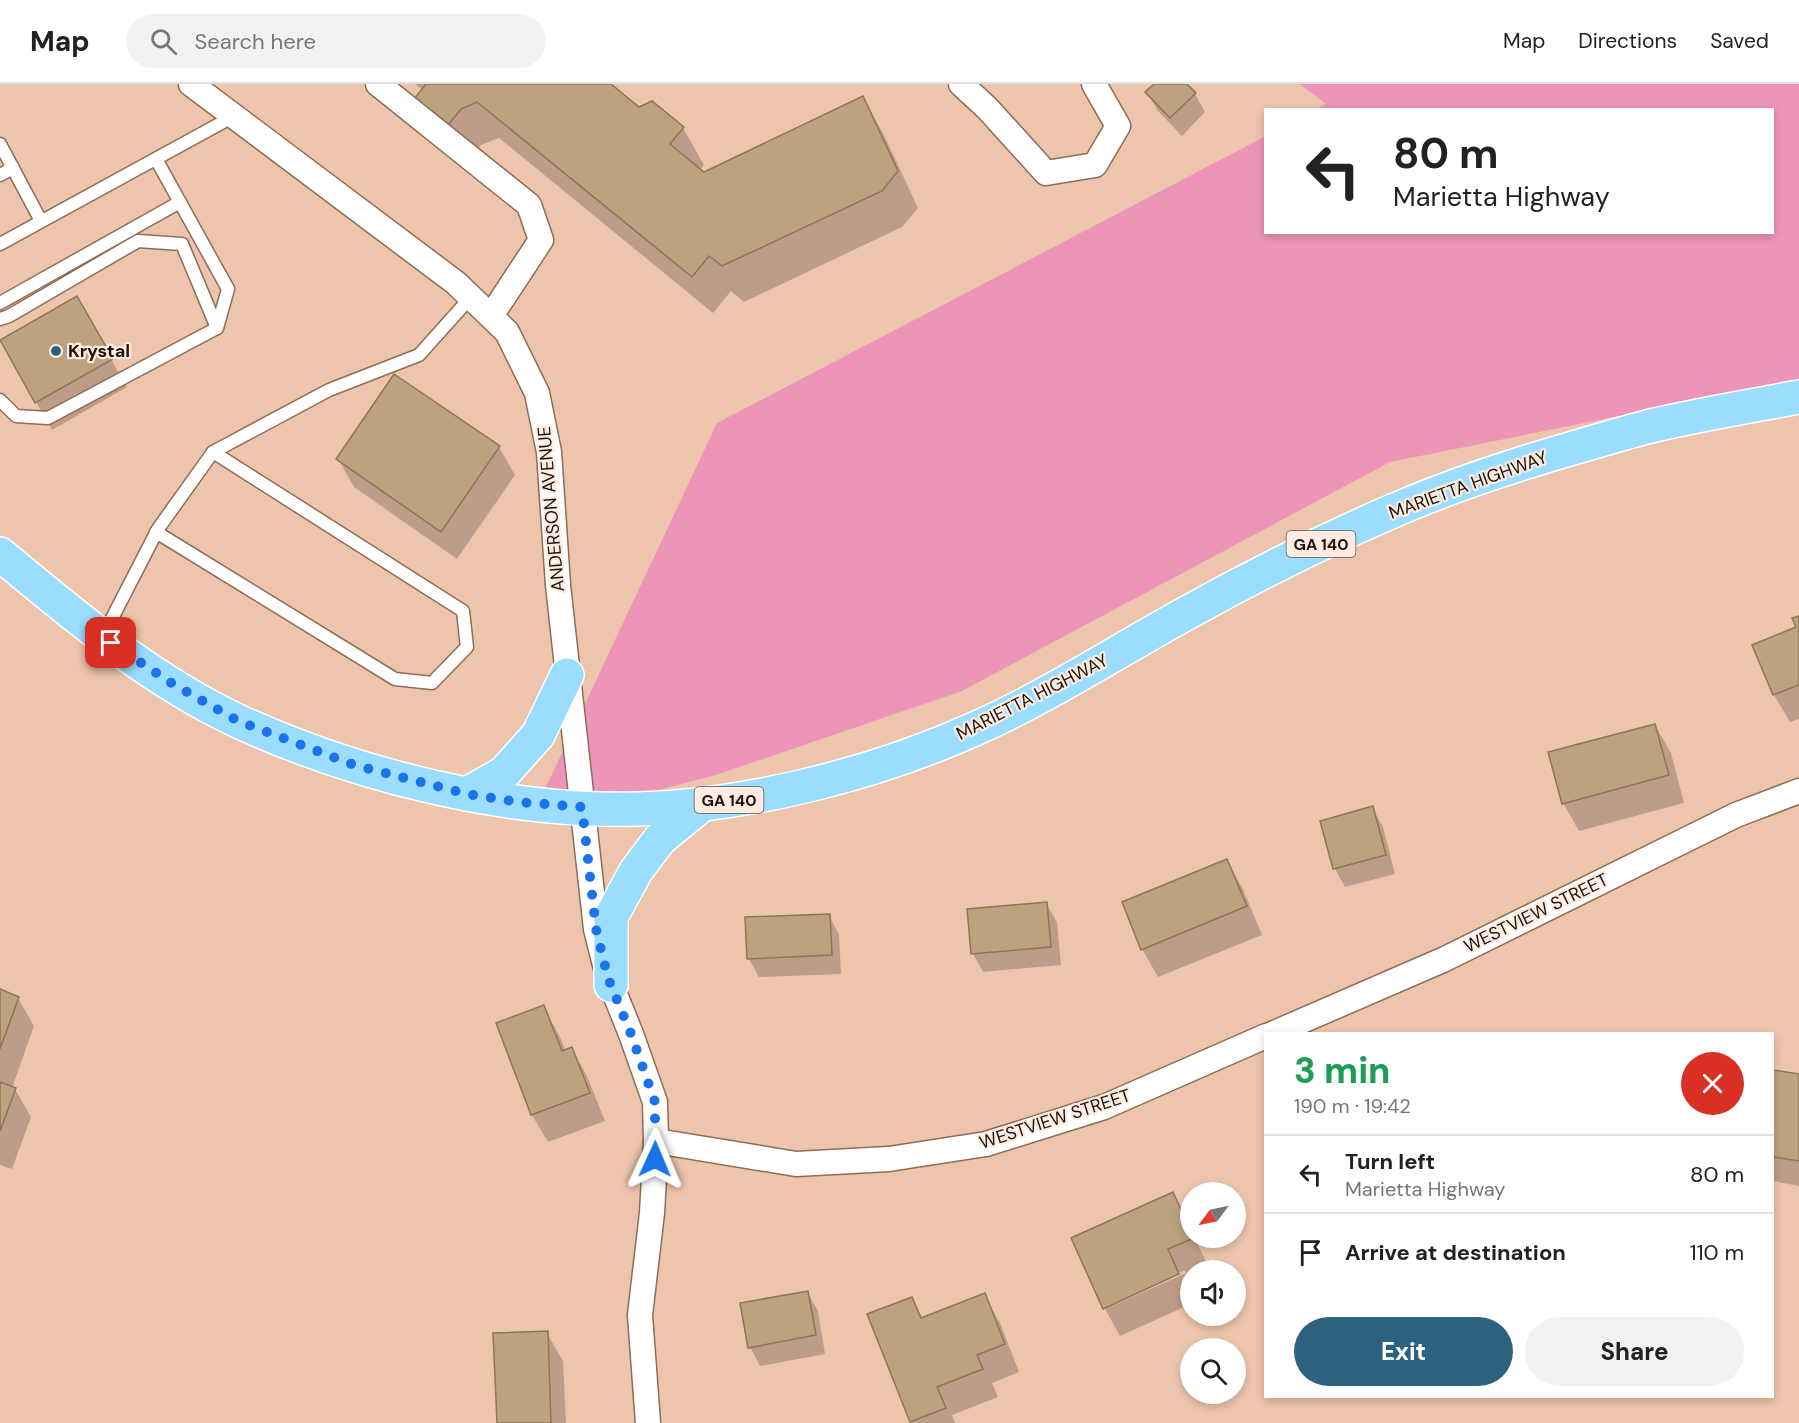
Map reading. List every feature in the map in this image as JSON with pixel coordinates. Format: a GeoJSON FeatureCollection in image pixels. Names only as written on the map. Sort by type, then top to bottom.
{"type":"FeatureCollection","features":[{"type":"Feature","properties":{"kind":"main road","name":"MARIETTA HIGHWAY"},"geometry":{"type":"LineString","coordinates":[[0,554],[102,637],[173,684],[238,721],[354,765],[467,794],[518,802],[638,809],[703,804],[834,779],[879,765],[977,728],[1028,703],[1187,613],[1340,534],[1457,485],[1523,463],[1652,426],[1799,397]]}},
{"type":"Feature","properties":{"kind":"main road"},"geometry":{"type":"LineString","coordinates":[[467,794],[504,773],[538,735],[567,675]]}},
{"type":"Feature","properties":{"kind":"main road"},"geometry":{"type":"LineString","coordinates":[[611,985],[610,917],[636,871],[660,839],[703,804]]}},
{"type":"Feature","properties":{"kind":"street","name":"ANDERSON AVENUE"},"geometry":{"type":"LineString","coordinates":[[191,84],[456,283],[507,332],[537,393],[549,452],[558,585],[596,929],[611,985],[655,1102],[656,1141],[652,1213],[640,1315],[648,1423]]}},
{"type":"Feature","properties":{"kind":"street"},"geometry":{"type":"LineString","coordinates":[[378,84],[529,205],[541,240],[491,316]]}},
{"type":"Feature","properties":{"kind":"street"},"geometry":{"type":"LineString","coordinates":[[961,84],[987,108],[1046,173],[1095,165],[1118,126],[1094,84]]}},
{"type":"Feature","properties":{"kind":"street","name":"WESTVIEW STREET"},"geometry":{"type":"LineString","coordinates":[[1277,1032],[1445,959],[1736,815],[1799,791]]}},
{"type":"Feature","properties":{"kind":"street","name":"WESTVIEW STREET"},"geometry":{"type":"LineString","coordinates":[[656,1141],[796,1164],[889,1159],[986,1144],[1104,1107],[1264,1037]]}},
{"type":"Feature","properties":{"kind":"lane"},"geometry":{"type":"LineString","coordinates":[[0,244],[234,116]]}},
{"type":"Feature","properties":{"kind":"lane"},"geometry":{"type":"LineString","coordinates":[[0,144],[41,221]]}},
{"type":"Feature","properties":{"kind":"lane"},"geometry":{"type":"LineString","coordinates":[[0,400],[16,416],[48,418],[217,328],[228,289],[156,159]]}},
{"type":"Feature","properties":{"kind":"lane"},"geometry":{"type":"LineString","coordinates":[[0,175],[13,168]]}},
{"type":"Feature","properties":{"kind":"lane"},"geometry":{"type":"LineString","coordinates":[[0,303],[180,202]]}},
{"type":"Feature","properties":{"kind":"lane"},"geometry":{"type":"LineString","coordinates":[[0,319],[9,316],[138,241],[182,244],[217,328]]}},
{"type":"Feature","properties":{"kind":"lane"},"geometry":{"type":"LineString","coordinates":[[102,637],[156,532],[213,452],[329,390],[419,355],[471,297]]}},
{"type":"Feature","properties":{"kind":"lane"},"geometry":{"type":"LineString","coordinates":[[156,532],[395,679],[432,683],[467,647],[463,610],[213,452]]}},
{"type":"Feature","properties":{"kind":"shaded area"},"geometry":{"type":"Polygon","coordinates":[[[1300,84],[1799,84],[1799,391],[1723,395],[1390,462],[962,691],[716,775],[529,823],[717,423],[1264,137],[1264,234],[1774,234],[1774,108],[1318,108],[1326,104],[1300,84]]]}},
{"type":"Feature","properties":{"kind":"building"},"geometry":{"type":"Polygon","coordinates":[[[426,84],[611,84],[639,107],[652,101],[684,127],[670,144],[704,172],[863,96],[898,171],[882,191],[722,266],[709,256],[692,277],[477,102],[461,109],[444,130],[411,103],[426,84]]]}},
{"type":"Feature","properties":{"kind":"building"},"geometry":{"type":"Polygon","coordinates":[[[1154,84],[1187,84],[1196,93],[1170,118],[1145,92],[1154,84]]]}},
{"type":"Feature","properties":{"kind":"building","name":"Krystal"},"geometry":{"type":"Polygon","coordinates":[[[77,296],[113,359],[35,403],[0,340],[77,296]]]}},
{"type":"Feature","properties":{"kind":"building"},"geometry":{"type":"Polygon","coordinates":[[[394,374],[500,446],[441,532],[336,459],[394,374]]]}},
{"type":"Feature","properties":{"kind":"building"},"geometry":{"type":"Polygon","coordinates":[[[1799,616],[1799,685],[1773,695],[1752,645],[1796,627],[1792,618],[1799,616]]]}},
{"type":"Feature","properties":{"kind":"building"},"geometry":{"type":"Polygon","coordinates":[[[1655,724],[1669,775],[1562,804],[1548,752],[1655,724]]]}},
{"type":"Feature","properties":{"kind":"building"},"geometry":{"type":"Polygon","coordinates":[[[1373,806],[1386,855],[1333,869],[1320,821],[1373,806]]]}},
{"type":"Feature","properties":{"kind":"building"},"geometry":{"type":"Polygon","coordinates":[[[1227,859],[1247,906],[1141,950],[1122,902],[1227,859]]]}},
{"type":"Feature","properties":{"kind":"building"},"geometry":{"type":"Polygon","coordinates":[[[1047,902],[1051,947],[971,954],[967,909],[1047,902]]]}},
{"type":"Feature","properties":{"kind":"building"},"geometry":{"type":"Polygon","coordinates":[[[830,914],[832,955],[747,959],[745,917],[830,914]]]}},
{"type":"Feature","properties":{"kind":"building"},"geometry":{"type":"Polygon","coordinates":[[[0,989],[19,997],[0,1049],[0,989]]]}},
{"type":"Feature","properties":{"kind":"building"},"geometry":{"type":"Polygon","coordinates":[[[544,1005],[562,1051],[572,1047],[590,1093],[531,1115],[496,1023],[544,1005]]]}},
{"type":"Feature","properties":{"kind":"building"},"geometry":{"type":"Polygon","coordinates":[[[1774,1070],[1799,1074],[1799,1161],[1774,1157],[1774,1070]]]}},
{"type":"Feature","properties":{"kind":"building"},"geometry":{"type":"Polygon","coordinates":[[[0,1082],[16,1088],[0,1131],[0,1082]]]}},
{"type":"Feature","properties":{"kind":"building"},"geometry":{"type":"Polygon","coordinates":[[[1173,1192],[1180,1208],[1180,1244],[1168,1249],[1179,1274],[1103,1309],[1071,1238],[1173,1192]]]}},
{"type":"Feature","properties":{"kind":"building"},"geometry":{"type":"Polygon","coordinates":[[[808,1291],[816,1335],[748,1348],[740,1303],[808,1291]]]}},
{"type":"Feature","properties":{"kind":"building"},"geometry":{"type":"Polygon","coordinates":[[[985,1293],[1005,1344],[977,1355],[983,1369],[937,1387],[946,1408],[910,1422],[867,1314],[912,1297],[921,1318],[985,1293]]]}},
{"type":"Feature","properties":{"kind":"building"},"geometry":{"type":"Polygon","coordinates":[[[548,1331],[551,1423],[497,1423],[493,1333],[548,1331]]]}},
{"type":"Feature","properties":{"kind":"place","name":"Krystal"},"geometry":{"type":"Point","coordinates":[56,351]}},
{"type":"Feature","properties":{"kind":"route"},"geometry":{"type":"LineString","coordinates":[[111,643],[173,684],[238,721],[305,748],[354,765],[467,794],[518,802],[582,807],[596,929],[608,978],[655,1102],[655,1159]]}}]}
